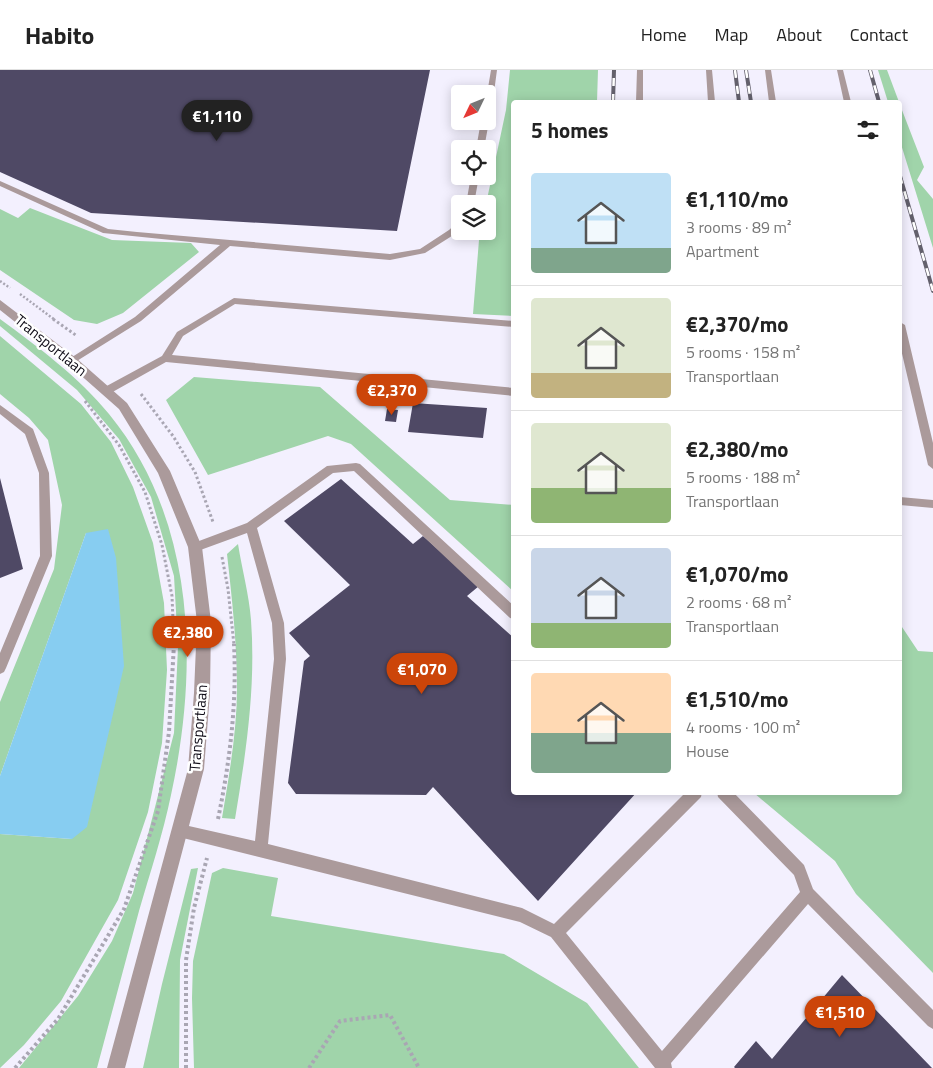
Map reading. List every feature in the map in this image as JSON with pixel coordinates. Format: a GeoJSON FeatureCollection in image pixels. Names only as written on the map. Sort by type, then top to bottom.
{"type":"FeatureCollection","features":[{"type":"Feature","properties":{"kind":"street","name":"Transportlaan"},"geometry":{"type":"LineString","coordinates":[[0,304],[72,360],[123,406],[164,471],[195,547],[204,622],[202,693],[196,769],[116,1068]]}},
{"type":"Feature","properties":{"kind":"lane"},"geometry":{"type":"LineString","coordinates":[[492,85],[494,70]]}},
{"type":"Feature","properties":{"kind":"lane"},"geometry":{"type":"LineString","coordinates":[[640,70],[640,100]]}},
{"type":"Feature","properties":{"kind":"lane"},"geometry":{"type":"LineString","coordinates":[[709,70],[712,100]]}},
{"type":"Feature","properties":{"kind":"lane"},"geometry":{"type":"LineString","coordinates":[[768,70],[773,100]]}},
{"type":"Feature","properties":{"kind":"lane"},"geometry":{"type":"LineString","coordinates":[[840,70],[848,100]]}},
{"type":"Feature","properties":{"kind":"lane"},"geometry":{"type":"LineString","coordinates":[[0,183],[106,232],[390,256],[422,251],[451,233]]}},
{"type":"Feature","properties":{"kind":"lane"},"geometry":{"type":"LineString","coordinates":[[72,360],[138,319],[228,243]]}},
{"type":"Feature","properties":{"kind":"lane"},"geometry":{"type":"LineString","coordinates":[[106,391],[165,358],[180,334],[234,301],[511,324]]}},
{"type":"Feature","properties":{"kind":"lane"},"geometry":{"type":"LineString","coordinates":[[902,333],[933,465]]}},
{"type":"Feature","properties":{"kind":"lane"},"geometry":{"type":"LineString","coordinates":[[165,358],[511,392]]}},
{"type":"Feature","properties":{"kind":"lane"},"geometry":{"type":"LineString","coordinates":[[502,390],[511,384]]}},
{"type":"Feature","properties":{"kind":"lane"},"geometry":{"type":"LineString","coordinates":[[0,409],[29,432],[44,473],[46,556],[0,668]]}},
{"type":"Feature","properties":{"kind":"lane"},"geometry":{"type":"LineString","coordinates":[[195,547],[218,540],[251,526],[331,469],[356,466],[511,611]]}},
{"type":"Feature","properties":{"kind":"lane"},"geometry":{"type":"LineString","coordinates":[[902,501],[933,504]]}},
{"type":"Feature","properties":{"kind":"lane"},"geometry":{"type":"LineString","coordinates":[[251,526],[278,623],[280,659],[261,849]]}},
{"type":"Feature","properties":{"kind":"lane"},"geometry":{"type":"LineString","coordinates":[[556,932],[693,795]]}},
{"type":"Feature","properties":{"kind":"lane"},"geometry":{"type":"LineString","coordinates":[[726,795],[799,870],[808,894],[933,1021]]}},
{"type":"Feature","properties":{"kind":"lane"},"geometry":{"type":"LineString","coordinates":[[180,830],[522,916],[556,932],[663,1065],[808,894]]}},
{"type":"Feature","properties":{"kind":"path"},"geometry":{"type":"LineString","coordinates":[[0,281],[91,348]]}},
{"type":"Feature","properties":{"kind":"path"},"geometry":{"type":"LineString","coordinates":[[127,379],[173,436],[195,472],[218,540],[231,595],[235,685],[228,775],[194,908],[186,960],[186,1068]]}},
{"type":"Feature","properties":{"kind":"path"},"geometry":{"type":"LineString","coordinates":[[15,1068],[58,1020],[124,909],[158,811],[169,732],[174,655],[172,596],[162,545],[145,492],[124,453],[78,394]]}},
{"type":"Feature","properties":{"kind":"path"},"geometry":{"type":"LineString","coordinates":[[309,1068],[340,1022],[390,1015],[419,1068]]}},
{"type":"Feature","properties":{"kind":"green space"},"geometry":{"type":"Polygon","coordinates":[[[510,70],[598,70],[597,100],[511,100],[511,316],[473,314],[479,240],[496,240],[496,195],[488,195],[490,185],[496,185],[496,157],[506,110],[510,70]]]}},
{"type":"Feature","properties":{"kind":"green space"},"geometry":{"type":"Polygon","coordinates":[[[878,70],[887,70],[898,100],[887,100],[878,70]]]}},
{"type":"Feature","properties":{"kind":"green space"},"geometry":{"type":"Polygon","coordinates":[[[902,110],[924,167],[917,180],[933,199],[933,248],[902,147],[902,110]]]}},
{"type":"Feature","properties":{"kind":"green space"},"geometry":{"type":"Polygon","coordinates":[[[30,208],[112,240],[191,243],[199,252],[123,313],[97,324],[74,320],[0,270],[0,209],[18,218],[30,208]]]}},
{"type":"Feature","properties":{"kind":"green space"},"geometry":{"type":"Polygon","coordinates":[[[0,319],[85,387],[109,414],[138,456],[159,500],[174,547],[183,596],[187,646],[180,746],[164,824],[97,1068],[19,1068],[78,996],[112,941],[133,893],[174,733],[178,647],[174,576],[151,497],[119,439],[77,390],[0,326],[0,319]]]}},
{"type":"Feature","properties":{"kind":"green space"},"geometry":{"type":"Polygon","coordinates":[[[0,336],[81,404],[111,442],[133,487],[153,543],[164,603],[167,670],[162,743],[148,812],[118,900],[61,1001],[24,1045],[0,1068],[0,834],[72,839],[86,533],[0,776],[0,702],[54,569],[62,505],[48,440],[29,418],[0,394],[0,336]]]}},
{"type":"Feature","properties":{"kind":"green space"},"geometry":{"type":"Polygon","coordinates":[[[194,377],[320,387],[450,500],[511,505],[511,589],[351,444],[328,436],[208,475],[166,400],[194,377]]]}},
{"type":"Feature","properties":{"kind":"green space"},"geometry":{"type":"Polygon","coordinates":[[[238,544],[251,620],[252,670],[249,720],[235,819],[222,818],[230,770],[237,704],[235,638],[227,554],[238,544]]]}},
{"type":"Feature","properties":{"kind":"green space"},"geometry":{"type":"Polygon","coordinates":[[[902,627],[918,651],[933,652],[933,973],[856,894],[835,861],[756,795],[902,795],[902,627]]]}},
{"type":"Feature","properties":{"kind":"green space"},"geometry":{"type":"Polygon","coordinates":[[[198,868],[180,960],[179,1068],[143,1068],[191,869],[198,868]]]}},
{"type":"Feature","properties":{"kind":"green space"},"geometry":{"type":"Polygon","coordinates":[[[223,868],[278,878],[271,916],[504,954],[587,1003],[639,1068],[194,1068],[193,961],[212,873],[223,868]]]}},
{"type":"Feature","properties":{"kind":"water"},"geometry":{"type":"Polygon","coordinates":[[[108,529],[116,558],[124,666],[87,827],[72,839],[0,834],[0,776],[86,533],[108,529]]]}},
{"type":"Feature","properties":{"kind":"building"},"geometry":{"type":"Polygon","coordinates":[[[0,70],[430,70],[397,231],[91,213],[0,172],[0,70]]]}},
{"type":"Feature","properties":{"kind":"building"},"geometry":{"type":"Polygon","coordinates":[[[413,403],[487,408],[483,438],[408,432],[413,403]]]}},
{"type":"Feature","properties":{"kind":"building"},"geometry":{"type":"Polygon","coordinates":[[[387,409],[398,410],[396,422],[385,421],[387,409]]]}},
{"type":"Feature","properties":{"kind":"building"},"geometry":{"type":"Polygon","coordinates":[[[0,478],[23,569],[0,578],[0,478]]]}},
{"type":"Feature","properties":{"kind":"building"},"geometry":{"type":"Polygon","coordinates":[[[341,479],[413,544],[423,536],[479,586],[467,596],[511,635],[511,795],[634,795],[538,901],[433,787],[426,795],[296,794],[288,783],[304,661],[310,656],[289,633],[350,585],[284,521],[341,479]]]}},
{"type":"Feature","properties":{"kind":"building"},"geometry":{"type":"Polygon","coordinates":[[[842,975],[932,1068],[734,1067],[756,1041],[772,1059],[842,975]]]}},
{"type":"Feature","properties":{"kind":"railway"},"geometry":{"type":"LineString","coordinates":[[613,100],[614,70]]}},
{"type":"Feature","properties":{"kind":"railway"},"geometry":{"type":"LineString","coordinates":[[735,70],[739,100]]}},
{"type":"Feature","properties":{"kind":"railway"},"geometry":{"type":"LineString","coordinates":[[746,70],[751,100]]}},
{"type":"Feature","properties":{"kind":"railway"},"geometry":{"type":"LineString","coordinates":[[870,70],[878,100]]}},
{"type":"Feature","properties":{"kind":"railway"},"geometry":{"type":"LineString","coordinates":[[902,183],[933,291]]}}]}
